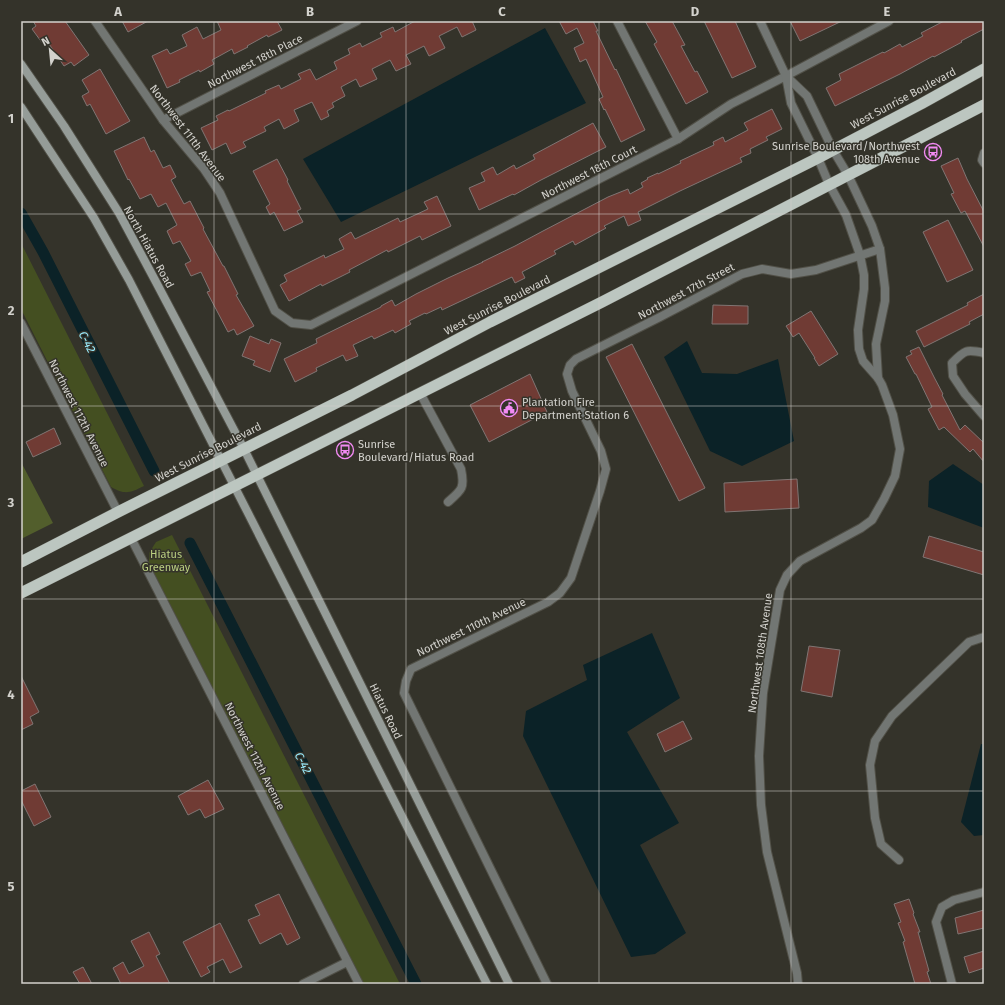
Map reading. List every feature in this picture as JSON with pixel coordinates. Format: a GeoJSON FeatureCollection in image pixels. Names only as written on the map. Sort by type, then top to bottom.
{"type":"FeatureCollection","features":[{"type":"Feature","properties":{"kind":"highway","name":"West Sunrise Boulevard"},"geometry":{"type":"LineString","coordinates":[[21,562],[352,395],[490,322],[818,158],[922,104],[984,69]]}},
{"type":"Feature","properties":{"kind":"highway"},"geometry":{"type":"LineString","coordinates":[[21,593],[602,302],[984,104]]}},
{"type":"Feature","properties":{"kind":"main road","name":"North Hiatus Road"},"geometry":{"type":"LineString","coordinates":[[21,64],[64,126],[119,213],[244,449]]}},
{"type":"Feature","properties":{"kind":"main road"},"geometry":{"type":"LineString","coordinates":[[21,107],[94,218],[129,280],[487,984]]}},
{"type":"Feature","properties":{"kind":"main road","name":"Hiatus Road"},"geometry":{"type":"LineString","coordinates":[[244,449],[509,984]]}},
{"type":"Feature","properties":{"kind":"street","name":"Northwest 111th Avenue"},"geometry":{"type":"LineString","coordinates":[[95,21],[163,120],[204,169],[220,193],[275,311],[292,323]]}},
{"type":"Feature","properties":{"kind":"street","name":"Northwest 18th Place"},"geometry":{"type":"LineString","coordinates":[[163,120],[357,21]]}},
{"type":"Feature","properties":{"kind":"street"},"geometry":{"type":"LineString","coordinates":[[617,21],[678,139]]}},
{"type":"Feature","properties":{"kind":"street","name":"Northwest 108th Avenue"},"geometry":{"type":"LineString","coordinates":[[760,21],[786,76],[790,103],[818,158],[829,184],[846,215],[860,255],[864,276],[864,289],[858,330],[859,349],[863,361],[878,378],[882,385],[893,415],[900,448],[895,476],[872,520],[861,528],[800,561],[787,575],[780,590],[763,693],[759,756],[761,805],[767,852],[797,973],[798,984]]}},
{"type":"Feature","properties":{"kind":"street","name":"Northwest 18th Court"},"geometry":{"type":"LineString","coordinates":[[292,323],[311,325],[678,139],[730,104],[889,21]]}},
{"type":"Feature","properties":{"kind":"street","name":"Northwest 108th Avenue"},"geometry":{"type":"LineString","coordinates":[[786,76],[807,96],[833,150],[848,175],[872,226],[880,249],[885,300],[876,344],[878,378]]}},
{"type":"Feature","properties":{"kind":"street"},"geometry":{"type":"LineString","coordinates":[[984,153],[982,160],[984,163]]}},
{"type":"Feature","properties":{"kind":"street","name":"Northwest 17th Street"},"geometry":{"type":"LineString","coordinates":[[576,359],[742,274],[762,269],[792,274],[816,270],[880,249]]}},
{"type":"Feature","properties":{"kind":"street","name":"Northwest 112th Avenue"},"geometry":{"type":"LineString","coordinates":[[21,323],[118,512]]}},
{"type":"Feature","properties":{"kind":"street"},"geometry":{"type":"LineString","coordinates":[[984,353],[972,351],[962,353],[952,363],[952,376],[984,416]]}},
{"type":"Feature","properties":{"kind":"street","name":"Northwest 110th Avenue"},"geometry":{"type":"LineString","coordinates":[[547,984],[404,693],[406,681],[411,669],[548,602],[560,593],[571,578],[606,469],[600,451],[572,391],[567,374],[570,365],[576,359]]}},
{"type":"Feature","properties":{"kind":"street"},"geometry":{"type":"LineString","coordinates":[[420,393],[461,469],[463,480],[461,491],[448,502]]}},
{"type":"Feature","properties":{"kind":"street","name":"Northwest 112th Avenue"},"geometry":{"type":"LineString","coordinates":[[131,538],[359,984]]}},
{"type":"Feature","properties":{"kind":"street"},"geometry":{"type":"LineString","coordinates":[[899,860],[881,844],[875,818],[870,766],[876,740],[892,716],[969,642],[984,637]]}},
{"type":"Feature","properties":{"kind":"street"},"geometry":{"type":"LineString","coordinates":[[952,984],[936,922],[942,907],[954,900],[984,892]]}},
{"type":"Feature","properties":{"kind":"street"},"geometry":{"type":"LineString","coordinates":[[303,984],[347,962]]}},
{"type":"Feature","properties":{"kind":"green space"},"geometry":{"type":"Polygon","coordinates":[[[21,243],[144,486],[128,492],[120,491],[111,487],[21,309],[21,243]]]}},
{"type":"Feature","properties":{"kind":"green space"},"geometry":{"type":"Polygon","coordinates":[[[21,462],[53,523],[21,539],[21,462]]]}},
{"type":"Feature","properties":{"kind":"green space","name":"Hiatus Greenway"},"geometry":{"type":"Polygon","coordinates":[[[172,535],[400,984],[364,984],[149,563],[149,553],[156,542],[172,535]]]}},
{"type":"Feature","properties":{"kind":"water"},"geometry":{"type":"Polygon","coordinates":[[[545,28],[586,103],[341,222],[303,159],[545,28]]]}},
{"type":"Feature","properties":{"kind":"water"},"geometry":{"type":"Polygon","coordinates":[[[687,341],[702,373],[737,374],[778,359],[794,441],[742,466],[710,451],[664,357],[687,341]]]}},
{"type":"Feature","properties":{"kind":"water"},"geometry":{"type":"Polygon","coordinates":[[[953,464],[984,485],[984,528],[928,507],[929,481],[953,464]]]}},
{"type":"Feature","properties":{"kind":"water"},"geometry":{"type":"Polygon","coordinates":[[[652,633],[680,698],[627,732],[679,823],[640,845],[686,933],[655,954],[631,957],[523,736],[526,711],[587,680],[583,665],[652,633]]]}},
{"type":"Feature","properties":{"kind":"water"},"geometry":{"type":"Polygon","coordinates":[[[981,744],[984,744],[984,835],[974,836],[961,822],[981,744]]]}},
{"type":"Feature","properties":{"kind":"building"},"geometry":{"type":"Polygon","coordinates":[[[33,21],[65,21],[89,55],[74,66],[71,62],[64,66],[47,41],[43,44],[32,29],[36,26],[33,21]]]}},
{"type":"Feature","properties":{"kind":"building"},"geometry":{"type":"Polygon","coordinates":[[[122,21],[148,21],[128,32],[122,21]]]}},
{"type":"Feature","properties":{"kind":"building"},"geometry":{"type":"Polygon","coordinates":[[[217,21],[277,21],[282,30],[268,37],[267,35],[234,54],[232,49],[212,60],[214,64],[200,72],[199,70],[179,80],[180,82],[167,88],[152,56],[167,49],[170,54],[187,46],[182,35],[197,27],[203,39],[221,30],[217,21]]]}},
{"type":"Feature","properties":{"kind":"building"},"geometry":{"type":"Polygon","coordinates":[[[415,21],[472,21],[476,30],[462,37],[457,27],[439,36],[445,48],[429,56],[424,46],[406,55],[411,64],[396,71],[390,60],[372,69],[377,79],[360,87],[356,79],[341,87],[345,96],[332,103],[334,107],[327,111],[329,116],[321,120],[312,102],[294,110],[299,121],[284,129],[279,119],[264,127],[266,131],[243,142],[246,147],[231,154],[226,143],[212,150],[201,128],[218,120],[216,116],[266,93],[265,91],[279,85],[281,89],[301,79],[298,74],[310,69],[316,80],[337,69],[334,62],[350,54],[348,49],[360,43],[362,47],[382,37],[380,33],[393,27],[395,32],[415,21]]]}},
{"type":"Feature","properties":{"kind":"building"},"geometry":{"type":"Polygon","coordinates":[[[559,21],[593,21],[598,31],[596,31],[645,130],[621,142],[599,99],[603,97],[586,59],[580,62],[574,48],[584,43],[577,28],[566,34],[559,21]]]}},
{"type":"Feature","properties":{"kind":"building"},"geometry":{"type":"Polygon","coordinates":[[[645,21],[672,21],[685,45],[681,46],[708,92],[686,104],[654,44],[657,42],[645,21]]]}},
{"type":"Feature","properties":{"kind":"building"},"geometry":{"type":"Polygon","coordinates":[[[704,21],[735,21],[756,67],[732,78],[704,21]]]}},
{"type":"Feature","properties":{"kind":"building"},"geometry":{"type":"Polygon","coordinates":[[[790,21],[842,21],[800,41],[790,21]]]}},
{"type":"Feature","properties":{"kind":"building"},"geometry":{"type":"Polygon","coordinates":[[[944,21],[984,21],[984,29],[934,57],[933,56],[835,106],[826,88],[841,80],[839,74],[900,44],[902,47],[923,36],[921,33],[944,21]]]}},
{"type":"Feature","properties":{"kind":"building"},"geometry":{"type":"Polygon","coordinates":[[[100,69],[130,121],[106,134],[90,104],[87,106],[82,96],[89,92],[82,80],[100,69]]]}},
{"type":"Feature","properties":{"kind":"building"},"geometry":{"type":"Polygon","coordinates":[[[772,109],[782,129],[766,137],[768,140],[750,149],[751,153],[740,158],[742,162],[638,212],[641,220],[628,226],[624,216],[604,226],[606,228],[575,245],[573,241],[554,251],[556,254],[522,272],[525,278],[515,283],[512,277],[442,310],[441,307],[426,314],[425,313],[409,321],[411,324],[395,333],[393,330],[374,339],[372,336],[353,345],[358,356],[346,361],[343,355],[316,368],[317,371],[295,382],[284,359],[317,343],[316,339],[381,307],[392,300],[395,306],[448,278],[515,246],[608,197],[628,189],[630,194],[643,187],[641,183],[648,179],[647,178],[681,163],[680,161],[714,145],[713,142],[723,137],[725,142],[748,130],[744,123],[772,109]]]}},
{"type":"Feature","properties":{"kind":"building"},"geometry":{"type":"Polygon","coordinates":[[[593,123],[606,147],[514,195],[513,194],[479,210],[469,188],[485,181],[481,173],[493,167],[497,175],[514,165],[516,169],[535,159],[533,155],[593,123]]]}},
{"type":"Feature","properties":{"kind":"building"},"geometry":{"type":"Polygon","coordinates":[[[144,137],[151,152],[154,150],[163,168],[170,165],[176,177],[171,180],[184,204],[190,201],[204,228],[203,229],[238,294],[236,295],[254,326],[237,335],[234,329],[228,332],[207,292],[210,291],[201,272],[191,276],[185,264],[191,261],[180,241],[173,244],[167,231],[177,225],[166,203],[158,207],[151,194],[140,199],[129,179],[128,180],[114,151],[144,137]]]}},
{"type":"Feature","properties":{"kind":"building"},"geometry":{"type":"Polygon","coordinates":[[[958,158],[984,212],[984,247],[965,211],[961,213],[951,194],[954,193],[941,166],[958,158]]]}},
{"type":"Feature","properties":{"kind":"building"},"geometry":{"type":"Polygon","coordinates":[[[277,159],[301,209],[297,211],[303,222],[284,231],[274,212],[270,215],[266,207],[270,204],[253,171],[277,159]]]}},
{"type":"Feature","properties":{"kind":"building"},"geometry":{"type":"Polygon","coordinates":[[[437,196],[451,226],[422,240],[420,236],[388,252],[387,250],[349,270],[350,272],[322,286],[321,284],[289,301],[280,285],[287,281],[284,275],[324,255],[325,258],[344,249],[339,239],[351,232],[355,239],[398,218],[400,222],[428,209],[424,202],[437,196]]]}},
{"type":"Feature","properties":{"kind":"building"},"geometry":{"type":"Polygon","coordinates":[[[948,220],[973,270],[947,282],[923,232],[948,220]]]}},
{"type":"Feature","properties":{"kind":"building"},"geometry":{"type":"Polygon","coordinates":[[[984,294],[984,314],[969,322],[970,324],[924,347],[916,331],[968,305],[967,303],[984,294]]]}},
{"type":"Feature","properties":{"kind":"building"},"geometry":{"type":"Polygon","coordinates":[[[713,305],[748,306],[748,324],[712,324],[713,305]]]}},
{"type":"Feature","properties":{"kind":"building"},"geometry":{"type":"Polygon","coordinates":[[[811,311],[838,354],[819,366],[799,333],[793,337],[786,326],[811,311]]]}},
{"type":"Feature","properties":{"kind":"building"},"geometry":{"type":"Polygon","coordinates":[[[250,336],[269,344],[271,339],[281,343],[270,372],[253,365],[255,361],[242,356],[250,336]]]}},
{"type":"Feature","properties":{"kind":"building"},"geometry":{"type":"Polygon","coordinates":[[[632,344],[705,488],[679,501],[606,357],[632,344]]]}},
{"type":"Feature","properties":{"kind":"building"},"geometry":{"type":"Polygon","coordinates":[[[919,347],[960,430],[965,425],[984,443],[984,462],[973,449],[970,452],[944,427],[939,430],[928,409],[932,407],[906,357],[912,354],[910,351],[919,347]]]}},
{"type":"Feature","properties":{"kind":"building","name":"Plantation Fire Department Station 6"},"geometry":{"type":"Polygon","coordinates":[[[530,374],[547,412],[489,442],[470,405],[530,374]]]}},
{"type":"Feature","properties":{"kind":"building"},"geometry":{"type":"Polygon","coordinates":[[[54,428],[61,444],[33,457],[26,442],[54,428]]]}},
{"type":"Feature","properties":{"kind":"building"},"geometry":{"type":"Polygon","coordinates":[[[797,479],[799,508],[725,512],[724,483],[797,479]]]}},
{"type":"Feature","properties":{"kind":"building"},"geometry":{"type":"Polygon","coordinates":[[[929,536],[984,552],[984,575],[923,557],[929,536]]]}},
{"type":"Feature","properties":{"kind":"building"},"geometry":{"type":"Polygon","coordinates":[[[809,646],[840,650],[832,697],[801,691],[809,646]]]}},
{"type":"Feature","properties":{"kind":"building"},"geometry":{"type":"Polygon","coordinates":[[[21,676],[39,712],[30,717],[33,724],[21,730],[21,676]]]}},
{"type":"Feature","properties":{"kind":"building"},"geometry":{"type":"Polygon","coordinates":[[[683,721],[692,739],[665,752],[657,734],[683,721]]]}},
{"type":"Feature","properties":{"kind":"building"},"geometry":{"type":"Polygon","coordinates":[[[208,780],[224,809],[205,818],[200,809],[188,815],[178,796],[208,780]]]}},
{"type":"Feature","properties":{"kind":"building"},"geometry":{"type":"Polygon","coordinates":[[[35,784],[51,817],[34,826],[21,800],[21,791],[35,784]]]}},
{"type":"Feature","properties":{"kind":"building"},"geometry":{"type":"Polygon","coordinates":[[[279,894],[300,938],[287,945],[281,933],[260,944],[248,920],[260,915],[255,905],[279,894]]]}},
{"type":"Feature","properties":{"kind":"building"},"geometry":{"type":"Polygon","coordinates":[[[909,899],[920,932],[918,932],[929,971],[927,972],[931,984],[915,984],[903,942],[905,941],[898,923],[901,922],[894,904],[909,899]]]}},
{"type":"Feature","properties":{"kind":"building"},"geometry":{"type":"Polygon","coordinates":[[[984,910],[984,928],[958,934],[955,918],[984,910]]]}},
{"type":"Feature","properties":{"kind":"building"},"geometry":{"type":"Polygon","coordinates":[[[220,923],[242,967],[230,973],[223,959],[207,967],[210,972],[201,977],[183,942],[220,923]]]}},
{"type":"Feature","properties":{"kind":"building"},"geometry":{"type":"Polygon","coordinates":[[[149,932],[160,954],[156,956],[170,984],[121,984],[113,968],[123,962],[129,974],[144,966],[131,941],[149,932]]]}},
{"type":"Feature","properties":{"kind":"building"},"geometry":{"type":"Polygon","coordinates":[[[984,951],[984,968],[969,973],[964,957],[984,951]]]}},
{"type":"Feature","properties":{"kind":"building"},"geometry":{"type":"Polygon","coordinates":[[[83,967],[92,984],[80,984],[73,972],[83,967]]]}},
{"type":"Feature","properties":{"kind":"waterway","name":"C-42"},"geometry":{"type":"LineString","coordinates":[[21,213],[43,252],[154,471]]}},
{"type":"Feature","properties":{"kind":"waterway","name":"C-42"},"geometry":{"type":"LineString","coordinates":[[190,543],[416,984]]}},
{"type":"Feature","properties":{"kind":"place","name":"Sunrise Boulevard/Northwest 108th Avenue"},"geometry":{"type":"Point","coordinates":[933,152]}},
{"type":"Feature","properties":{"kind":"place","name":"Plantation Fire Department Station 6"},"geometry":{"type":"Point","coordinates":[509,408]}},
{"type":"Feature","properties":{"kind":"place","name":"Sunrise Boulevard/Hiatus Road"},"geometry":{"type":"Point","coordinates":[345,450]}}]}
